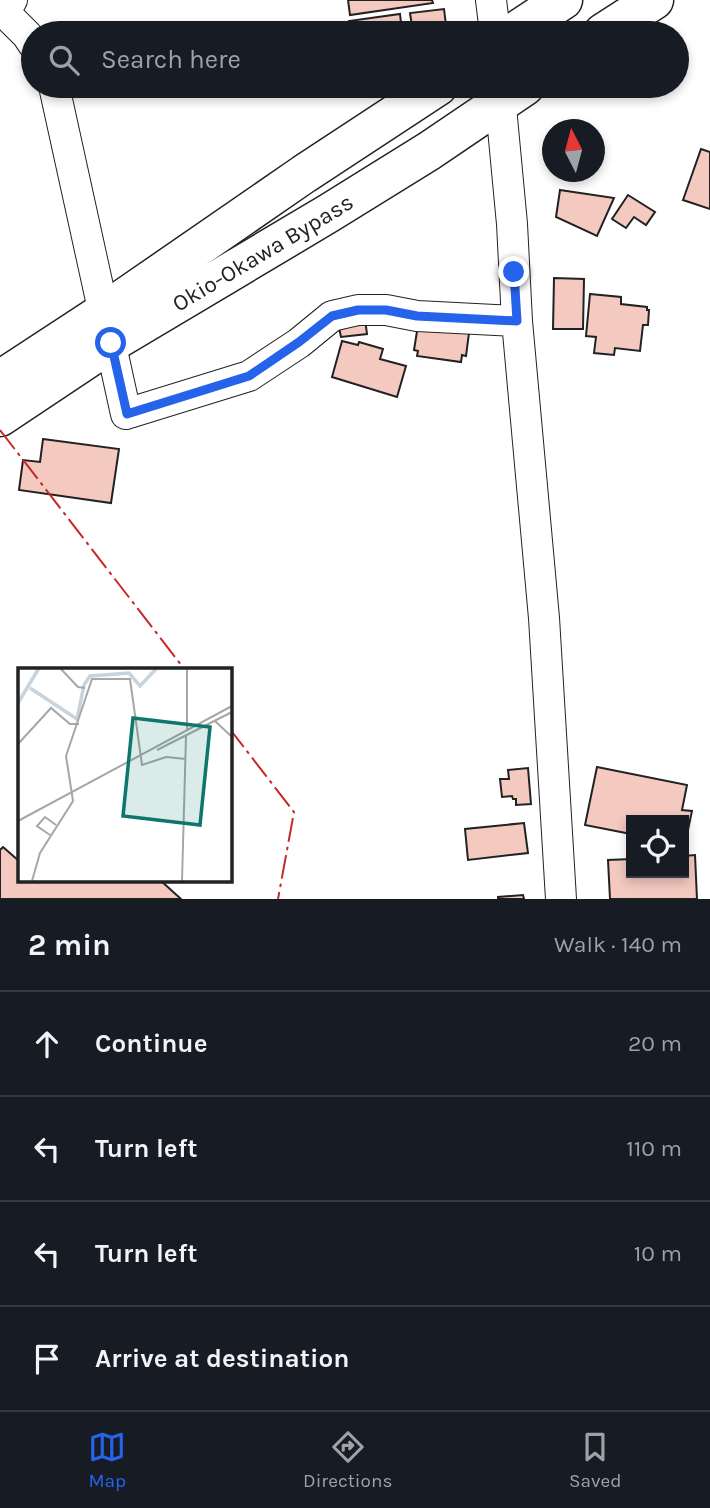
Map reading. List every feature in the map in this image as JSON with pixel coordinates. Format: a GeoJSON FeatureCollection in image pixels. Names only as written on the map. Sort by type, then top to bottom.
{"type":"FeatureCollection","features":[{"type":"Feature","properties":{"kind":"highway"},"geometry":{"type":"LineString","coordinates":[[531,21],[563,0]]}},
{"type":"Feature","properties":{"kind":"highway"},"geometry":{"type":"LineString","coordinates":[[622,21],[654,0]]}},
{"type":"Feature","properties":{"kind":"highway","name":"Okio-Okawa Bypass"},"geometry":{"type":"LineString","coordinates":[[0,417],[304,174],[419,98]]}},
{"type":"Feature","properties":{"kind":"highway","name":"Okio-Okawa Bypass"},"geometry":{"type":"LineString","coordinates":[[0,380],[108,328],[329,213],[429,151],[499,98]]}},
{"type":"Feature","properties":{"kind":"street"},"geometry":{"type":"LineString","coordinates":[[12,0],[4,12],[21,29]]}},
{"type":"Feature","properties":{"kind":"street"},"geometry":{"type":"LineString","coordinates":[[491,0],[494,21]]}},
{"type":"Feature","properties":{"kind":"street"},"geometry":{"type":"LineString","coordinates":[[57,98],[127,414],[249,376],[332,316],[358,310],[386,310],[417,316],[517,321]]}},
{"type":"Feature","properties":{"kind":"street"},"geometry":{"type":"LineString","coordinates":[[508,98],[517,321],[544,618],[561,899]]}},
{"type":"Feature","properties":{"kind":"building"},"geometry":{"type":"Polygon","coordinates":[[[348,0],[432,0],[433,3],[350,15],[348,0]]]}},
{"type":"Feature","properties":{"kind":"building"},"geometry":{"type":"Polygon","coordinates":[[[444,9],[446,21],[411,21],[410,13],[444,9]]]}},
{"type":"Feature","properties":{"kind":"building"},"geometry":{"type":"Polygon","coordinates":[[[400,14],[401,21],[349,21],[400,14]]]}},
{"type":"Feature","properties":{"kind":"building"},"geometry":{"type":"Polygon","coordinates":[[[701,149],[710,152],[710,209],[683,200],[701,149]]]}},
{"type":"Feature","properties":{"kind":"building"},"geometry":{"type":"Polygon","coordinates":[[[560,190],[614,198],[597,236],[556,217],[560,190]]]}},
{"type":"Feature","properties":{"kind":"building"},"geometry":{"type":"Polygon","coordinates":[[[628,195],[655,212],[646,225],[634,217],[626,228],[612,219],[628,195]]]}},
{"type":"Feature","properties":{"kind":"building"},"geometry":{"type":"Polygon","coordinates":[[[554,278],[584,279],[583,329],[553,329],[554,278]]]}},
{"type":"Feature","properties":{"kind":"building"},"geometry":{"type":"Polygon","coordinates":[[[590,294],[621,297],[621,304],[647,307],[648,325],[643,325],[640,351],[615,348],[614,355],[594,353],[596,337],[586,336],[590,294]]]}},
{"type":"Feature","properties":{"kind":"building"},"geometry":{"type":"Polygon","coordinates":[[[365,319],[367,334],[341,337],[338,323],[365,319]]]}},
{"type":"Feature","properties":{"kind":"building"},"geometry":{"type":"Polygon","coordinates":[[[418,325],[469,333],[466,356],[462,355],[461,362],[417,356],[418,351],[414,350],[418,325]]]}},
{"type":"Feature","properties":{"kind":"building"},"geometry":{"type":"Polygon","coordinates":[[[342,341],[358,345],[359,342],[383,349],[380,359],[406,366],[397,397],[332,377],[342,341]]]}},
{"type":"Feature","properties":{"kind":"building"},"geometry":{"type":"Polygon","coordinates":[[[43,439],[119,449],[111,503],[19,490],[23,460],[40,462],[43,439]]]}},
{"type":"Feature","properties":{"kind":"building"},"geometry":{"type":"Polygon","coordinates":[[[597,767],[687,785],[682,810],[692,811],[689,825],[689,815],[626,815],[626,833],[585,825],[597,767]]]}},
{"type":"Feature","properties":{"kind":"building"},"geometry":{"type":"Polygon","coordinates":[[[528,768],[531,804],[516,805],[516,799],[512,796],[502,797],[500,779],[509,779],[508,770],[528,768]]]}},
{"type":"Feature","properties":{"kind":"building"},"geometry":{"type":"Polygon","coordinates":[[[524,823],[528,853],[468,860],[465,829],[524,823]]]}},
{"type":"Feature","properties":{"kind":"building"},"geometry":{"type":"Polygon","coordinates":[[[3,847],[18,860],[18,881],[161,881],[181,899],[0,899],[0,850],[3,847]]]}},
{"type":"Feature","properties":{"kind":"building"},"geometry":{"type":"Polygon","coordinates":[[[695,855],[697,899],[610,899],[608,860],[626,859],[626,878],[689,878],[689,856],[695,855]]]}},
{"type":"Feature","properties":{"kind":"building"},"geometry":{"type":"Polygon","coordinates":[[[523,895],[524,899],[498,899],[498,897],[523,895]]]}},
{"type":"Feature","properties":{"kind":"power"},"geometry":{"type":"LineString","coordinates":[[0,430],[183,668]]}},
{"type":"Feature","properties":{"kind":"power"},"geometry":{"type":"LineString","coordinates":[[231,731],[294,812],[278,899]]}},
{"type":"Feature","properties":{"kind":"route"},"geometry":{"type":"LineString","coordinates":[[111,343],[127,414],[249,376],[332,316],[358,310],[386,310],[417,316],[517,321],[514,272]]}}]}
